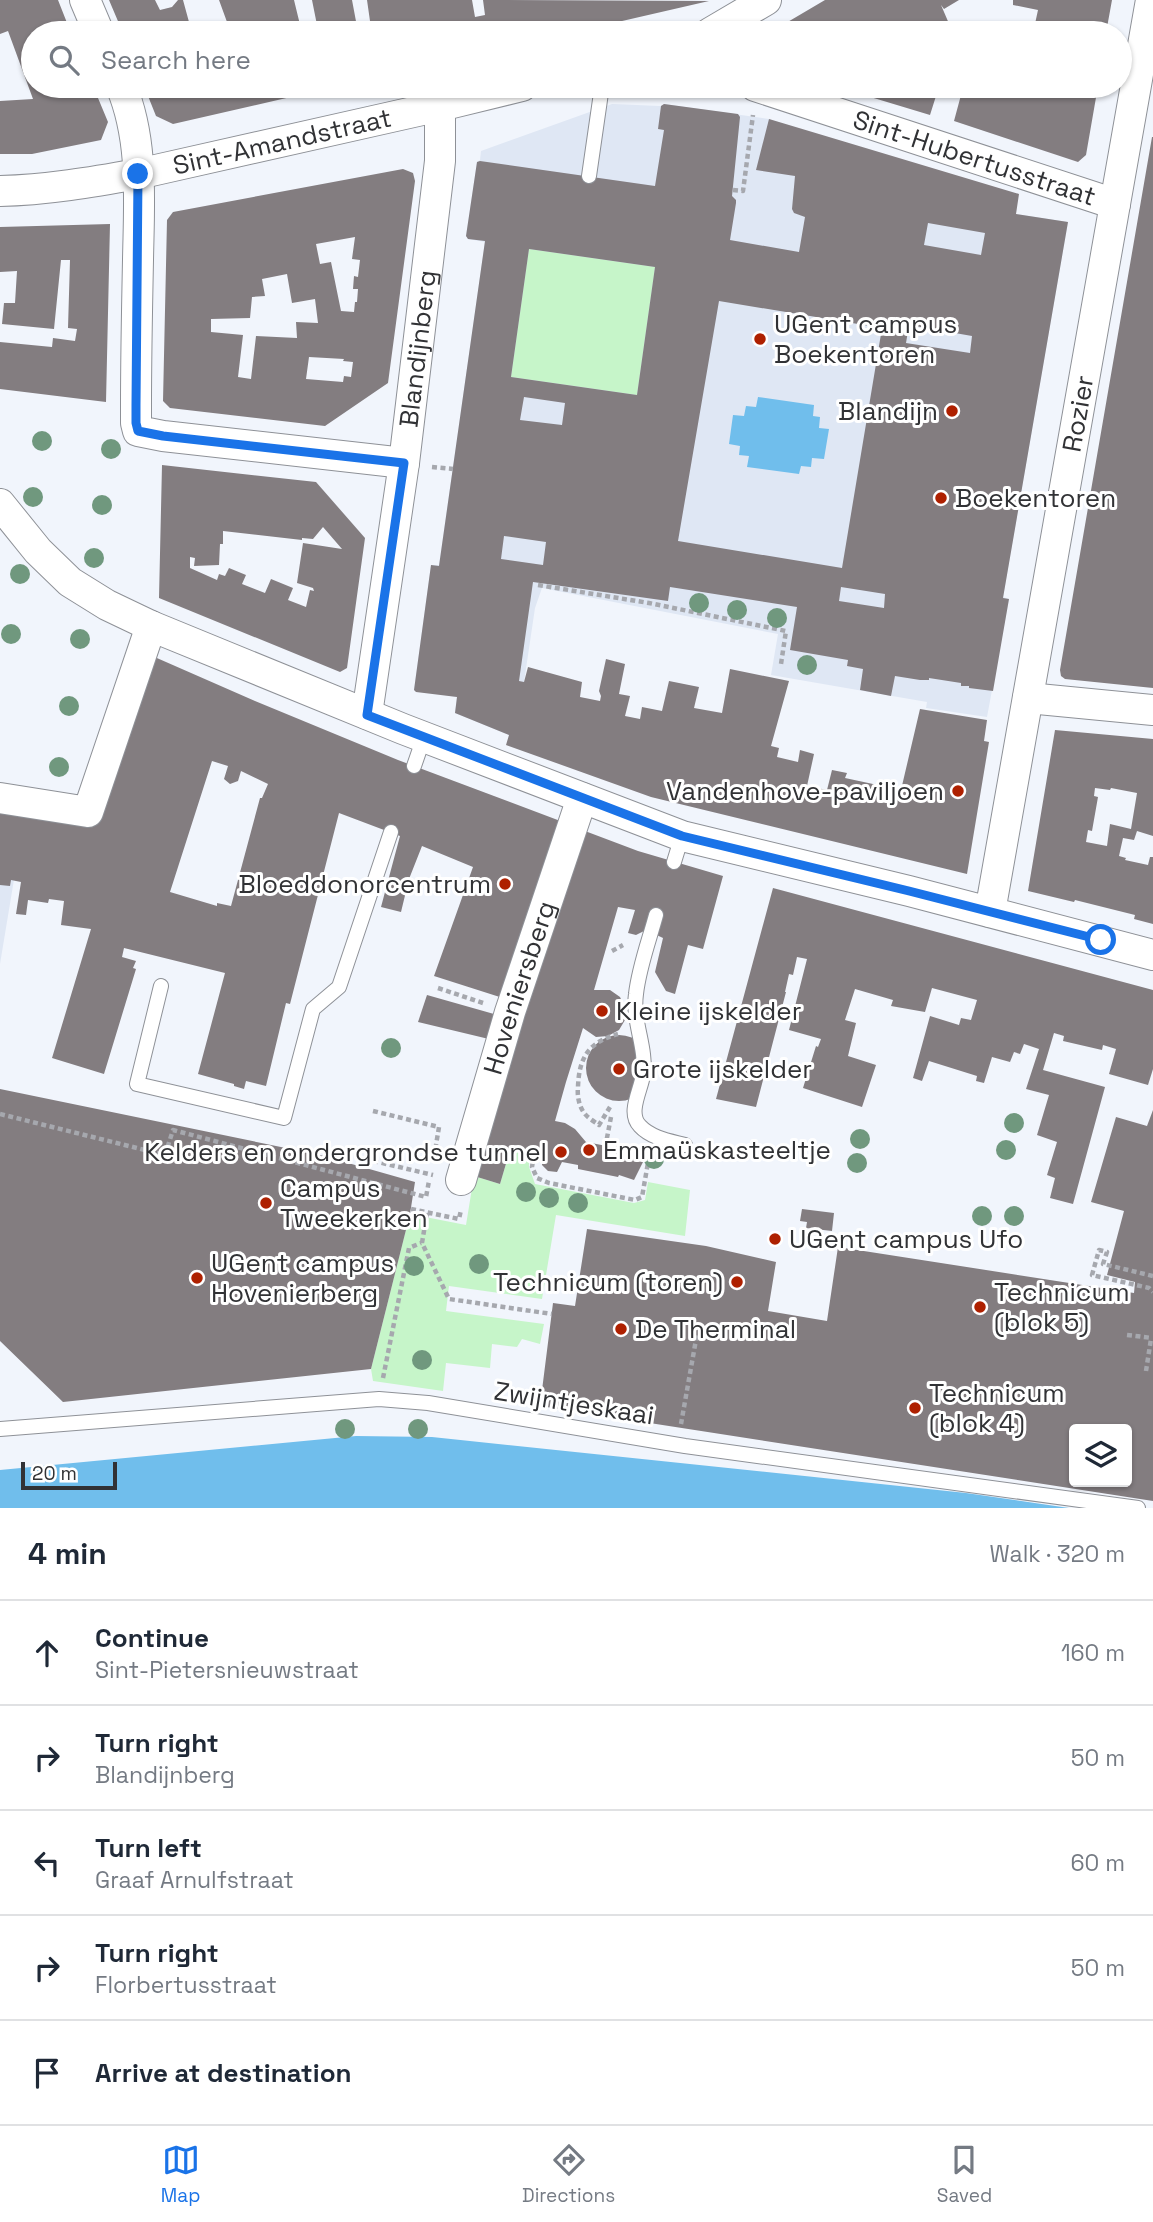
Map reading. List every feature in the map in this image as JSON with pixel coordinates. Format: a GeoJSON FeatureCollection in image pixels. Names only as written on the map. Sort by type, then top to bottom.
{"type":"FeatureCollection","features":[{"type":"Feature","properties":{"kind":"street"},"geometry":{"type":"LineString","coordinates":[[85,0],[94,21]]}},
{"type":"Feature","properties":{"kind":"street"},"geometry":{"type":"LineString","coordinates":[[730,21],[766,0]]}},
{"type":"Feature","properties":{"kind":"street","name":"Rozier"},"geometry":{"type":"LineString","coordinates":[[990,912],[1151,0]]}},
{"type":"Feature","properties":{"kind":"street"},"geometry":{"type":"LineString","coordinates":[[126,98],[135,129],[138,174],[138,431],[404,463]]}},
{"type":"Feature","properties":{"kind":"street","name":"Sint-Amandstraat"},"geometry":{"type":"LineString","coordinates":[[0,191],[138,174],[473,98]]}},
{"type":"Feature","properties":{"kind":"street","name":"Sint-Hubertusstraat"},"geometry":{"type":"LineString","coordinates":[[792,98],[1115,204]]}},
{"type":"Feature","properties":{"kind":"street","name":"Blandijnberg"},"geometry":{"type":"LineString","coordinates":[[367,715],[404,463],[440,161],[440,106]]}},
{"type":"Feature","properties":{"kind":"street"},"geometry":{"type":"LineString","coordinates":[[0,504],[38,551],[71,582],[107,605],[151,626],[367,715],[582,798],[678,849],[990,912],[1153,955]]}},
{"type":"Feature","properties":{"kind":"street"},"geometry":{"type":"LineString","coordinates":[[0,798],[88,812],[151,626]]}},
{"type":"Feature","properties":{"kind":"street"},"geometry":{"type":"LineString","coordinates":[[1027,698],[1153,710]]}},
{"type":"Feature","properties":{"kind":"street","name":"Hoveniersberg"},"geometry":{"type":"LineString","coordinates":[[461,1180],[510,1012],[582,798]]}},
{"type":"Feature","properties":{"kind":"lane"},"geometry":{"type":"LineString","coordinates":[[589,176],[600,98]]}},
{"type":"Feature","properties":{"kind":"lane"},"geometry":{"type":"LineString","coordinates":[[414,766],[424,737]]}},
{"type":"Feature","properties":{"kind":"lane"},"geometry":{"type":"LineString","coordinates":[[161,986],[137,1084],[285,1118],[313,1009],[339,987],[391,832]]}},
{"type":"Feature","properties":{"kind":"lane"},"geometry":{"type":"LineString","coordinates":[[656,915],[635,996],[635,1017],[644,1056],[643,1076],[634,1111],[639,1126],[655,1136],[685,1145]]}},
{"type":"Feature","properties":{"kind":"lane","name":"Zwijntjeskaai"},"geometry":{"type":"LineString","coordinates":[[0,1429],[379,1399],[428,1403],[685,1446],[1138,1508]]}},
{"type":"Feature","properties":{"kind":"path"},"geometry":{"type":"LineString","coordinates":[[733,190],[743,191],[752,123]]}},
{"type":"Feature","properties":{"kind":"path"},"geometry":{"type":"LineString","coordinates":[[538,585],[649,603],[786,631],[781,664]]}},
{"type":"Feature","properties":{"kind":"path"},"geometry":{"type":"LineString","coordinates":[[438,988],[510,1012]]}},
{"type":"Feature","properties":{"kind":"path"},"geometry":{"type":"LineString","coordinates":[[614,1035],[595,1044],[579,1066],[577,1097],[585,1114],[598,1125],[614,1101],[606,1143],[618,1146]]}},
{"type":"Feature","properties":{"kind":"path"},"geometry":{"type":"LineString","coordinates":[[373,1111],[439,1128],[435,1151]]}},
{"type":"Feature","properties":{"kind":"path"},"geometry":{"type":"LineString","coordinates":[[0,1114],[166,1155],[173,1130],[426,1197],[432,1163]]}},
{"type":"Feature","properties":{"kind":"path"},"geometry":{"type":"LineString","coordinates":[[607,1136],[615,1138]]}},
{"type":"Feature","properties":{"kind":"path"},"geometry":{"type":"LineString","coordinates":[[534,1154],[532,1167],[537,1178],[549,1183],[635,1200],[642,1197],[646,1172]]}},
{"type":"Feature","properties":{"kind":"path"},"geometry":{"type":"LineString","coordinates":[[365,1159],[398,1168]]}},
{"type":"Feature","properties":{"kind":"path"},"geometry":{"type":"LineString","coordinates":[[411,1209],[451,1218]]}},
{"type":"Feature","properties":{"kind":"path"},"geometry":{"type":"LineString","coordinates":[[427,1213],[422,1243],[449,1299],[552,1314]]}},
{"type":"Feature","properties":{"kind":"path"},"geometry":{"type":"LineString","coordinates":[[379,1399],[409,1248],[422,1243]]}},
{"type":"Feature","properties":{"kind":"path"},"geometry":{"type":"LineString","coordinates":[[1153,1276],[1103,1264],[1107,1252],[1099,1250],[1092,1275],[1149,1288],[1153,1292]]}},
{"type":"Feature","properties":{"kind":"path"},"geometry":{"type":"LineString","coordinates":[[685,1401],[697,1334],[691,1333]]}},
{"type":"Feature","properties":{"kind":"path"},"geometry":{"type":"LineString","coordinates":[[1127,1335],[1152,1338],[1146,1371]]}},
{"type":"Feature","properties":{"kind":"shaded area","name":"UGent campus Boekentoren"},"geometry":{"type":"Polygon","coordinates":[[[612,104],[664,104],[769,119],[1016,214],[1068,222],[1003,597],[1009,599],[987,717],[926,708],[927,702],[771,675],[778,634],[542,588],[535,608],[524,682],[509,735],[455,713],[457,697],[414,690],[431,565],[439,565],[485,242],[468,239],[466,236],[477,162],[480,160],[481,151],[612,104]]]}},
{"type":"Feature","properties":{"kind":"shaded area"},"geometry":{"type":"Polygon","coordinates":[[[0,809],[25,813],[0,964],[0,809]]]}},
{"type":"Feature","properties":{"kind":"green space"},"geometry":{"type":"Polygon","coordinates":[[[529,249],[655,267],[637,395],[511,377],[529,249]]]}},
{"type":"Feature","properties":{"kind":"green space"},"geometry":{"type":"Polygon","coordinates":[[[511,1147],[529,1152],[529,1167],[535,1184],[634,1203],[645,1200],[648,1182],[690,1190],[685,1236],[556,1215],[542,1299],[449,1286],[446,1311],[544,1324],[540,1344],[522,1339],[517,1347],[492,1344],[490,1368],[446,1363],[443,1391],[373,1381],[371,1369],[410,1214],[466,1225],[474,1176],[500,1184],[511,1147]]]}},
{"type":"Feature","properties":{"kind":"water"},"geometry":{"type":"Polygon","coordinates":[[[758,397],[814,405],[813,416],[820,417],[819,428],[829,429],[824,459],[812,458],[811,467],[801,466],[799,474],[747,467],[749,456],[739,455],[740,446],[729,444],[733,415],[744,416],[746,406],[756,407],[758,397]]]}},
{"type":"Feature","properties":{"kind":"water"},"geometry":{"type":"Polygon","coordinates":[[[356,1436],[432,1437],[966,1493],[1069,1508],[0,1508],[0,1470],[356,1436]]]}},
{"type":"Feature","properties":{"kind":"building"},"geometry":{"type":"Polygon","coordinates":[[[0,0],[58,0],[66,21],[21,21],[21,66],[8,31],[0,34],[0,0]]]}},
{"type":"Feature","properties":{"kind":"building"},"geometry":{"type":"Polygon","coordinates":[[[109,0],[155,0],[160,10],[183,0],[189,21],[118,21],[109,0]]]}},
{"type":"Feature","properties":{"kind":"building"},"geometry":{"type":"Polygon","coordinates":[[[219,0],[294,0],[299,21],[227,21],[219,0]]]}},
{"type":"Feature","properties":{"kind":"building"},"geometry":{"type":"Polygon","coordinates":[[[312,0],[352,0],[356,21],[316,21],[312,0]]]}},
{"type":"Feature","properties":{"kind":"building"},"geometry":{"type":"Polygon","coordinates":[[[367,0],[472,0],[475,17],[485,15],[483,0],[709,1],[622,21],[370,21],[367,0]]]}},
{"type":"Feature","properties":{"kind":"building"},"geometry":{"type":"Polygon","coordinates":[[[825,0],[959,0],[944,9],[941,5],[948,21],[789,21],[825,0]]]}},
{"type":"Feature","properties":{"kind":"building"},"geometry":{"type":"Polygon","coordinates":[[[1013,0],[1112,0],[1108,21],[1036,21],[1038,10],[1013,5],[1013,0]]]}},
{"type":"Feature","properties":{"kind":"building"},"geometry":{"type":"Polygon","coordinates":[[[98,98],[108,122],[101,140],[32,154],[0,154],[0,101],[98,98]]]}},
{"type":"Feature","properties":{"kind":"building"},"geometry":{"type":"Polygon","coordinates":[[[149,98],[286,98],[173,124],[156,116],[149,98]]]}},
{"type":"Feature","properties":{"kind":"building"},"geometry":{"type":"Polygon","coordinates":[[[874,98],[935,98],[930,115],[874,98]]]}},
{"type":"Feature","properties":{"kind":"building"},"geometry":{"type":"Polygon","coordinates":[[[960,98],[1096,98],[1086,155],[1078,162],[954,121],[960,98]]]}},
{"type":"Feature","properties":{"kind":"building","name":"UGent campus Boekentoren"},"geometry":{"type":"Polygon","coordinates":[[[664,104],[738,114],[740,117],[732,196],[736,203],[730,240],[799,252],[805,217],[794,213],[792,209],[795,176],[756,170],[769,119],[1019,194],[1016,214],[1068,222],[1003,598],[1009,599],[993,691],[929,678],[920,680],[895,676],[891,696],[860,690],[863,669],[847,666],[848,660],[790,650],[797,607],[670,587],[668,601],[533,582],[519,681],[524,682],[528,667],[582,682],[580,697],[600,701],[599,691],[606,659],[625,664],[619,694],[630,696],[625,716],[640,719],[642,707],[662,711],[669,681],[699,687],[694,708],[722,713],[730,669],[789,681],[771,746],[779,748],[777,757],[798,762],[800,750],[814,754],[807,786],[827,790],[832,770],[847,773],[845,778],[901,790],[920,709],[987,720],[984,741],[989,742],[967,874],[651,797],[506,745],[509,735],[455,713],[457,697],[414,690],[431,565],[439,566],[485,241],[468,239],[466,236],[477,162],[655,186],[664,130],[658,129],[661,106],[664,104]],[[928,223],[924,245],[981,255],[985,233],[928,223]],[[529,249],[511,377],[637,395],[655,267],[529,249]],[[719,301],[678,541],[842,568],[882,328],[719,301]],[[909,325],[906,343],[970,353],[972,336],[909,325]],[[524,397],[520,420],[562,425],[565,403],[524,397]],[[504,536],[501,559],[543,565],[546,542],[504,536]],[[841,587],[839,601],[884,608],[885,594],[841,587]]]}},
{"type":"Feature","properties":{"kind":"building"},"geometry":{"type":"Polygon","coordinates":[[[1152,137],[1153,688],[1065,679],[1060,670],[1152,137]]]}},
{"type":"Feature","properties":{"kind":"building"},"geometry":{"type":"Polygon","coordinates":[[[403,169],[413,173],[415,181],[388,383],[325,426],[170,408],[163,401],[167,220],[173,212],[403,169]],[[355,237],[316,244],[320,264],[331,262],[341,311],[354,312],[357,302],[358,289],[353,289],[360,260],[352,259],[355,237]],[[287,274],[262,279],[265,296],[252,297],[250,318],[211,319],[211,332],[243,335],[238,377],[251,379],[256,336],[297,338],[296,322],[318,323],[315,299],[292,303],[287,274]],[[309,357],[306,379],[343,382],[344,376],[351,377],[353,362],[309,357]]]}},
{"type":"Feature","properties":{"kind":"building"},"geometry":{"type":"Polygon","coordinates":[[[110,224],[106,402],[0,389],[0,342],[52,347],[53,338],[75,341],[77,329],[68,328],[70,260],[61,260],[54,329],[2,324],[4,303],[15,303],[17,271],[0,272],[0,227],[110,224]]]}},
{"type":"Feature","properties":{"kind":"building"},"geometry":{"type":"Polygon","coordinates":[[[162,465],[316,482],[365,538],[347,668],[340,672],[159,598],[162,465]],[[323,527],[313,539],[302,540],[223,531],[219,565],[194,566],[195,558],[190,557],[190,568],[217,580],[219,574],[225,576],[229,568],[246,575],[242,584],[265,593],[271,579],[293,588],[288,600],[306,607],[310,590],[314,591],[313,588],[297,583],[303,543],[342,549],[323,527]]]}},
{"type":"Feature","properties":{"kind":"building"},"geometry":{"type":"Polygon","coordinates":[[[150,655],[398,760],[563,822],[506,999],[434,976],[473,867],[422,846],[409,879],[401,912],[381,907],[400,836],[339,813],[290,1004],[286,1003],[266,1086],[246,1081],[244,1089],[198,1074],[225,973],[124,948],[122,957],[136,961],[133,968],[136,969],[104,1074],[52,1058],[91,929],[61,925],[64,901],[49,899],[48,903],[28,900],[26,915],[16,914],[21,882],[11,880],[10,886],[0,885],[0,809],[98,823],[150,655]],[[212,761],[170,892],[217,906],[217,903],[231,906],[260,798],[268,784],[241,771],[238,781],[230,784],[224,779],[228,766],[212,761]]]}},
{"type":"Feature","properties":{"kind":"building"},"geometry":{"type":"Polygon","coordinates":[[[1055,730],[1153,739],[1153,836],[1137,831],[1134,840],[1123,838],[1119,856],[1148,865],[1150,857],[1153,857],[1153,924],[1134,919],[1135,915],[1028,891],[1055,730]],[[1095,788],[1094,796],[1098,797],[1092,831],[1088,830],[1086,842],[1107,846],[1110,824],[1131,829],[1137,793],[1095,788]]]}},
{"type":"Feature","properties":{"kind":"building"},"geometry":{"type":"Polygon","coordinates":[[[577,828],[638,851],[723,876],[703,949],[688,945],[675,994],[666,991],[655,972],[663,938],[646,930],[636,935],[628,933],[635,910],[618,907],[594,990],[610,990],[620,997],[625,1008],[625,1020],[619,1030],[608,1036],[596,1037],[583,1028],[566,1082],[555,1121],[575,1129],[586,1142],[617,1148],[626,1144],[632,1151],[646,1156],[634,1180],[578,1169],[578,1165],[562,1162],[557,1172],[548,1171],[542,1165],[542,1156],[511,1147],[500,1184],[474,1176],[577,828]]]}},
{"type":"Feature","properties":{"kind":"building"},"geometry":{"type":"Polygon","coordinates":[[[773,888],[1153,990],[1153,1069],[1148,1085],[1109,1074],[1116,1049],[1103,1045],[1102,1050],[1063,1041],[1064,1036],[1054,1033],[1043,1070],[1105,1087],[1073,1204],[1050,1198],[1055,1178],[1047,1175],[1057,1142],[1037,1135],[1049,1095],[1026,1089],[1039,1049],[1024,1044],[1020,1054],[1014,1052],[1010,1062],[992,1057],[984,1083],[976,1081],[977,1076],[929,1061],[922,1081],[913,1078],[930,1016],[959,1025],[961,1018],[971,1020],[977,1000],[932,988],[925,1012],[891,1006],[893,1000],[855,989],[845,1020],[856,1023],[848,1056],[876,1065],[862,1107],[803,1088],[816,1046],[818,1047],[821,1039],[789,1030],[807,959],[797,957],[793,975],[789,974],[756,1107],[716,1099],[773,888]]]}},
{"type":"Feature","properties":{"kind":"building"},"geometry":{"type":"Polygon","coordinates":[[[427,995],[501,1016],[493,1040],[418,1022],[427,995]]]}},
{"type":"Feature","properties":{"kind":"building","name":"Grote ijskelder"},"geometry":{"type":"Polygon","coordinates":[[[619,1035],[632,1038],[642,1045],[649,1055],[652,1068],[649,1081],[642,1091],[632,1098],[619,1101],[606,1098],[596,1091],[589,1081],[586,1068],[589,1055],[596,1045],[606,1038],[619,1035]]]}},
{"type":"Feature","properties":{"kind":"building","name":"Campus Tweekerken"},"geometry":{"type":"Polygon","coordinates":[[[0,1089],[320,1155],[415,1182],[410,1214],[371,1369],[63,1402],[0,1341],[0,1089]]]}},
{"type":"Feature","properties":{"kind":"building","name":"UGent campus Ufo"},"geometry":{"type":"Polygon","coordinates":[[[1153,1110],[1153,1501],[540,1406],[553,1303],[575,1306],[587,1229],[706,1246],[776,1262],[768,1311],[827,1321],[838,1247],[1134,1293],[1135,1282],[1107,1275],[1124,1211],[1091,1202],[1116,1117],[1147,1126],[1153,1110]]]}},
{"type":"Feature","properties":{"kind":"building"},"geometry":{"type":"Polygon","coordinates":[[[802,1209],[834,1213],[832,1231],[806,1228],[807,1222],[800,1221],[802,1209]]]}},
{"type":"Feature","properties":{"kind":"place","name":"UGent campus Boekentoren"},"geometry":{"type":"Point","coordinates":[760,339]}},
{"type":"Feature","properties":{"kind":"place","name":"Blandijn"},"geometry":{"type":"Point","coordinates":[952,411]}},
{"type":"Feature","properties":{"kind":"place","name":"Boekentoren"},"geometry":{"type":"Point","coordinates":[941,498]}},
{"type":"Feature","properties":{"kind":"place","name":"Vandenhove-paviljoen"},"geometry":{"type":"Point","coordinates":[958,791]}},
{"type":"Feature","properties":{"kind":"place","name":"Bloeddonorcentrum"},"geometry":{"type":"Point","coordinates":[505,884]}},
{"type":"Feature","properties":{"kind":"place","name":"Kleine ijskelder"},"geometry":{"type":"Point","coordinates":[602,1011]}},
{"type":"Feature","properties":{"kind":"place","name":"Grote ijskelder"},"geometry":{"type":"Point","coordinates":[619,1069]}},
{"type":"Feature","properties":{"kind":"place","name":"Emmaüskasteeltje"},"geometry":{"type":"Point","coordinates":[589,1150]}},
{"type":"Feature","properties":{"kind":"place","name":"Kelders en ondergrondse tunnel"},"geometry":{"type":"Point","coordinates":[561,1152]}},
{"type":"Feature","properties":{"kind":"place","name":"Campus Tweekerken"},"geometry":{"type":"Point","coordinates":[266,1203]}},
{"type":"Feature","properties":{"kind":"place","name":"UGent campus Ufo"},"geometry":{"type":"Point","coordinates":[775,1239]}},
{"type":"Feature","properties":{"kind":"place","name":"UGent campus Hovenierberg"},"geometry":{"type":"Point","coordinates":[197,1278]}},
{"type":"Feature","properties":{"kind":"place","name":"Technicum (toren)"},"geometry":{"type":"Point","coordinates":[737,1282]}},
{"type":"Feature","properties":{"kind":"place","name":"Technicum (blok 5)"},"geometry":{"type":"Point","coordinates":[980,1307]}},
{"type":"Feature","properties":{"kind":"place","name":"De Therminal"},"geometry":{"type":"Point","coordinates":[621,1329]}},
{"type":"Feature","properties":{"kind":"place","name":"Technicum (blok 4)"},"geometry":{"type":"Point","coordinates":[915,1408]}},
{"type":"Feature","properties":{"kind":"route"},"geometry":{"type":"LineString","coordinates":[[138,174],[138,431],[404,463],[367,715],[682,836],[1101,940]]}}]}
